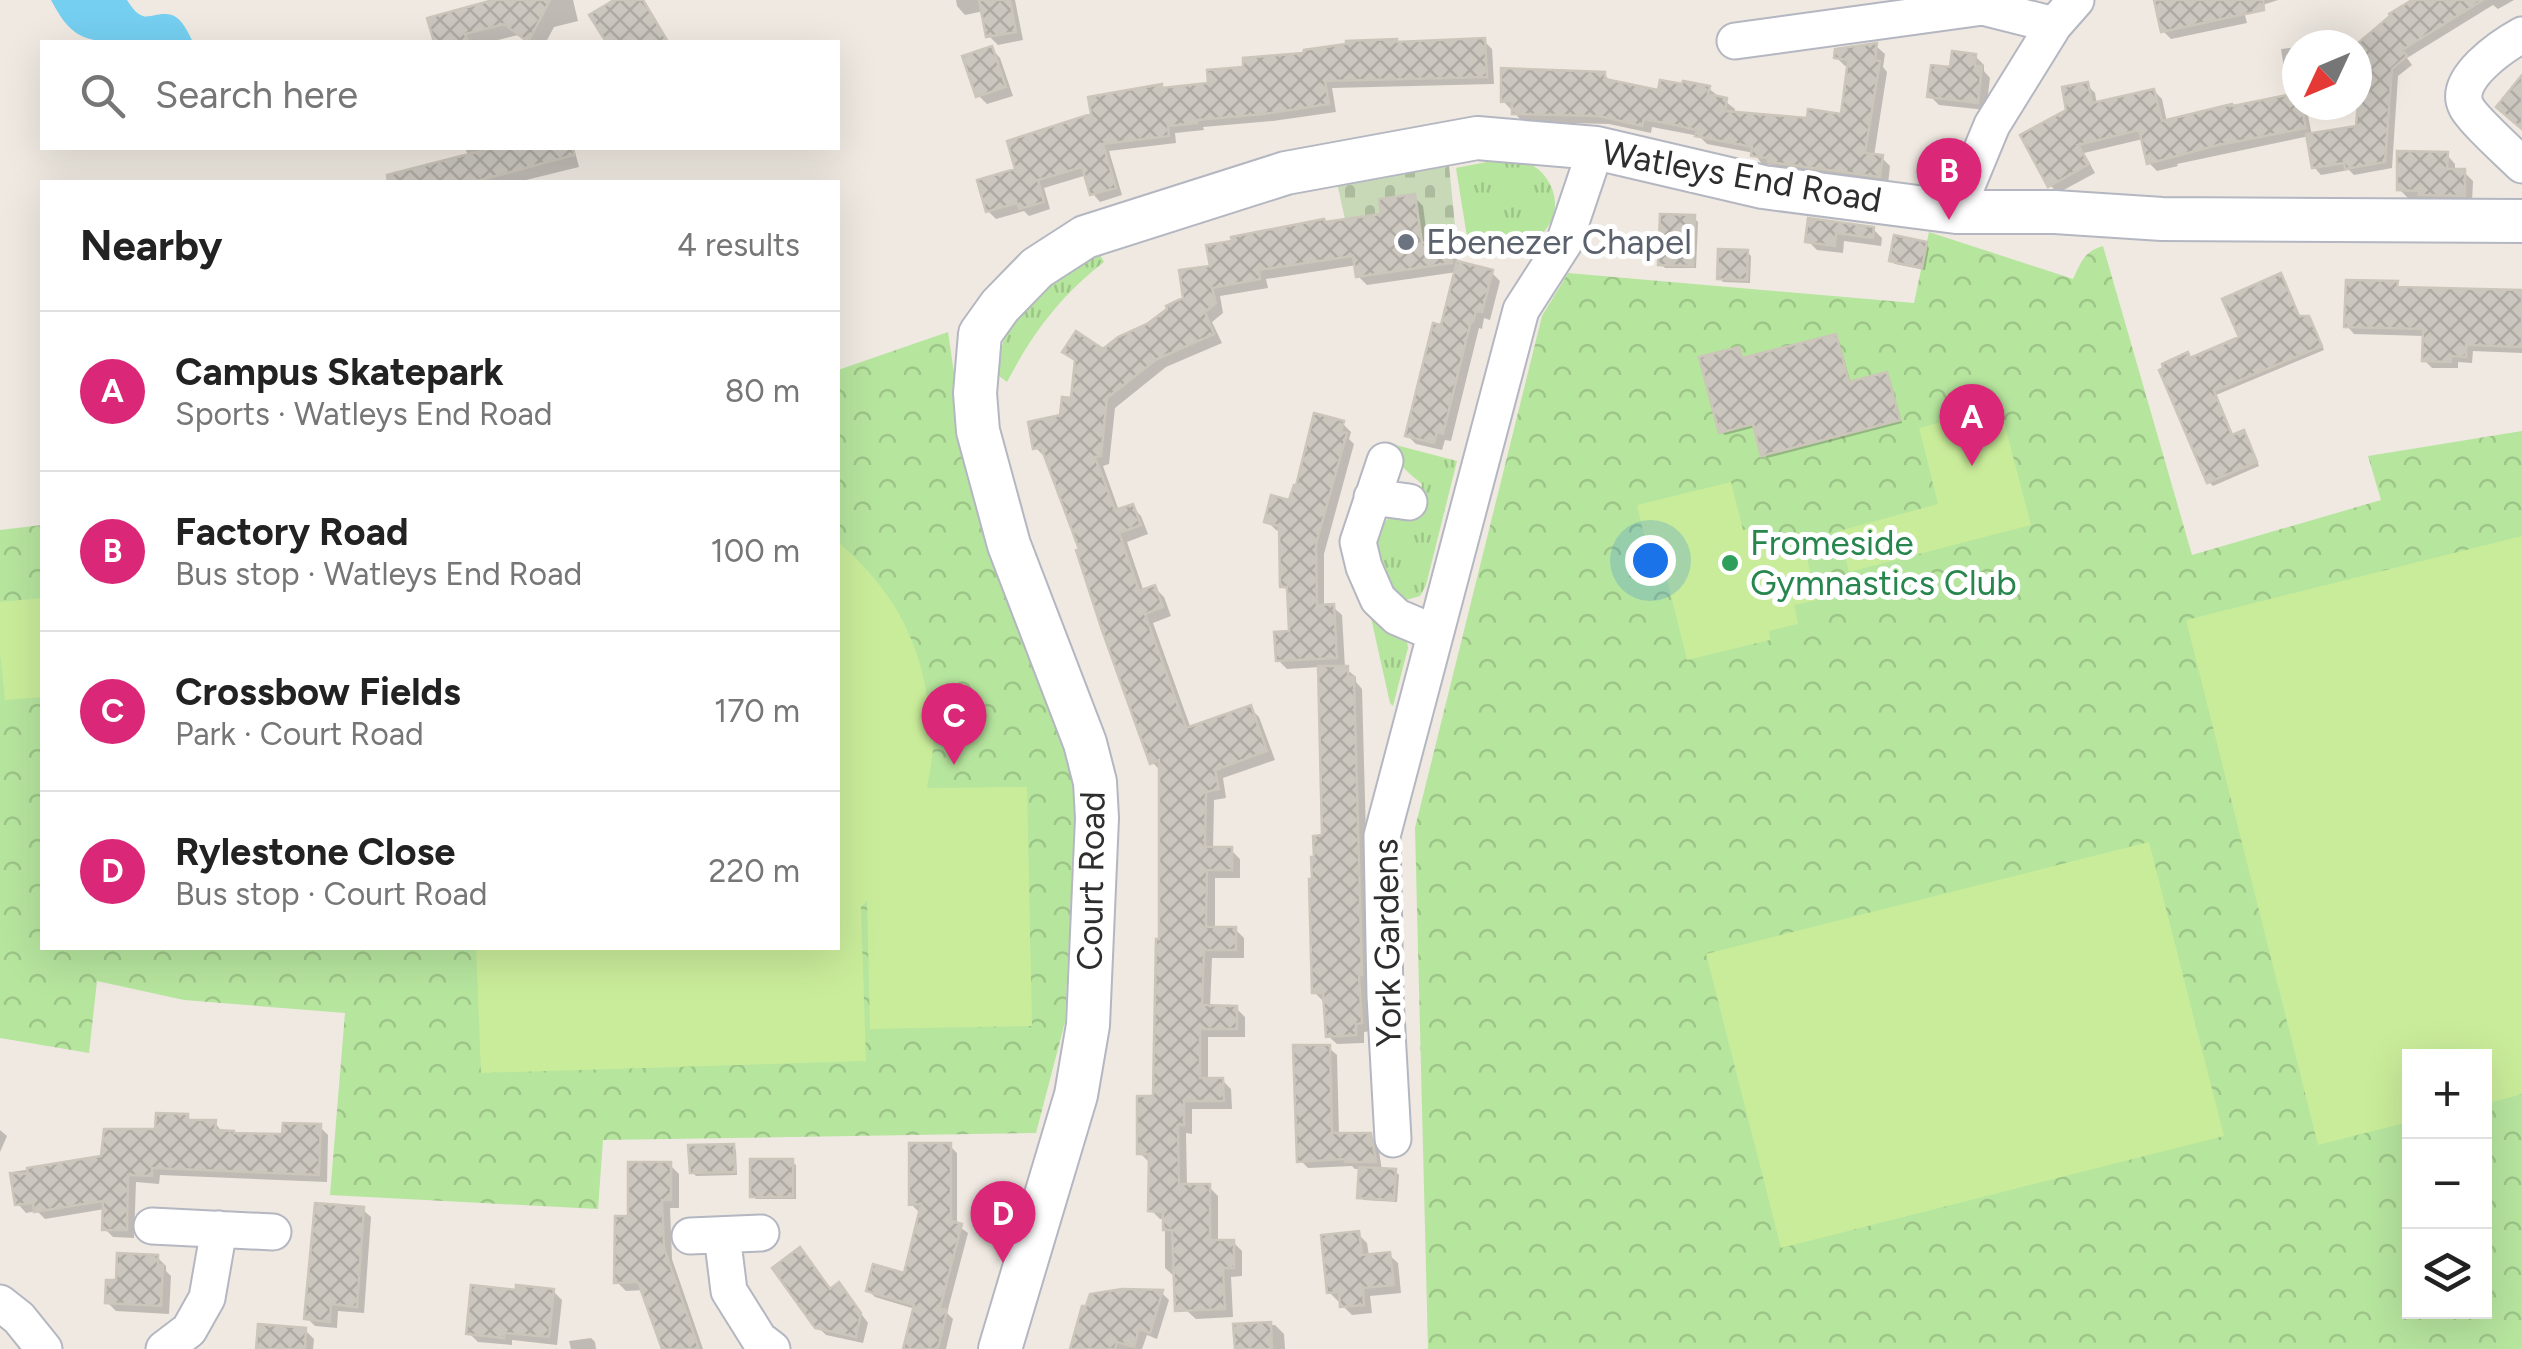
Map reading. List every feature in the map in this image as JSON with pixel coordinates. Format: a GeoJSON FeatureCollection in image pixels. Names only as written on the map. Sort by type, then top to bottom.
{"type":"FeatureCollection","features":[{"type":"Feature","properties":{"kind":"street"},"geometry":{"type":"LineString","coordinates":[[1735,41],[1983,7],[2065,13],[1992,125],[1956,212]]}},
{"type":"Feature","properties":{"kind":"street"},"geometry":{"type":"LineString","coordinates":[[2522,35],[2470,76],[2463,92],[2466,107],[2522,165]]}},
{"type":"Feature","properties":{"kind":"street","name":"Watleys End Road"},"geometry":{"type":"LineString","coordinates":[[1000,306],[1037,268],[1085,237],[1286,173],[1476,138],[1596,148],[1763,187],[1956,212],[2055,212],[2162,219],[2522,221]]}},
{"type":"Feature","properties":{"kind":"street","name":"York Gardens"},"geometry":{"type":"LineString","coordinates":[[1392,1139],[1382,836],[1521,310],[1564,243],[1596,148]]}},
{"type":"Feature","properties":{"kind":"street","name":"Court Road"},"geometry":{"type":"LineString","coordinates":[[1000,306],[980,334],[978,432],[1010,545],[1085,744],[1095,782],[1097,818],[1088,1025],[1076,1095],[1000,1349]]}},
{"type":"Feature","properties":{"kind":"street"},"geometry":{"type":"LineString","coordinates":[[1385,461],[1358,542],[1364,568],[1378,598],[1397,617],[1435,632]]}},
{"type":"Feature","properties":{"kind":"street"},"geometry":{"type":"LineString","coordinates":[[1372,498],[1409,502]]}},
{"type":"Feature","properties":{"kind":"street"},"geometry":{"type":"LineString","coordinates":[[152,1226],[273,1232]]}},
{"type":"Feature","properties":{"kind":"street"},"geometry":{"type":"LineString","coordinates":[[164,1349],[189,1330],[207,1298],[219,1230]]}},
{"type":"Feature","properties":{"kind":"street"},"geometry":{"type":"LineString","coordinates":[[761,1234],[706,1236],[729,1291],[759,1339],[772,1349]]}},
{"type":"Feature","properties":{"kind":"street"},"geometry":{"type":"LineString","coordinates":[[0,1302],[44,1349]]}},
{"type":"Feature","properties":{"kind":"green space"},"geometry":{"type":"Polygon","coordinates":[[[1497,160],[1531,164],[1545,176],[1553,192],[1552,219],[1527,252],[1467,237],[1456,168],[1497,160]]]}},
{"type":"Feature","properties":{"kind":"green space"},"geometry":{"type":"Polygon","coordinates":[[[1449,165],[1456,236],[1352,252],[1336,178],[1449,165]]]}},
{"type":"Feature","properties":{"kind":"green space"},"geometry":{"type":"Polygon","coordinates":[[[1929,232],[2073,279],[2087,255],[2103,246],[2192,555],[2381,500],[2368,456],[2522,431],[2522,1349],[1428,1349],[1415,828],[1542,316],[1568,273],[1914,303],[1929,232]]]}},
{"type":"Feature","properties":{"kind":"green space"},"geometry":{"type":"Polygon","coordinates":[[[1098,251],[1104,262],[1049,316],[1007,382],[995,373],[1008,331],[1024,303],[1047,283],[1098,251]]]}},
{"type":"Feature","properties":{"kind":"green space"},"geometry":{"type":"Polygon","coordinates":[[[948,332],[967,462],[1002,589],[1065,740],[1076,791],[1065,1022],[1036,1133],[603,1140],[598,1209],[330,1195],[345,1013],[184,1000],[97,981],[89,1053],[0,1038],[0,530],[40,525],[40,950],[840,950],[840,369],[948,332]]]}},
{"type":"Feature","properties":{"kind":"green space"},"geometry":{"type":"Polygon","coordinates":[[[2000,407],[2031,525],[1849,572],[1839,531],[1938,504],[1919,428],[2000,407]]]}},
{"type":"Feature","properties":{"kind":"green space"},"geometry":{"type":"Polygon","coordinates":[[[1392,444],[1457,461],[1426,585],[1420,596],[1406,600],[1392,595],[1372,542],[1389,518],[1417,509],[1422,484],[1403,467],[1392,444]]]}},
{"type":"Feature","properties":{"kind":"green space","name":"Fromeside Gymnastics Club"},"geometry":{"type":"Polygon","coordinates":[[[1731,482],[1743,530],[1753,528],[1758,549],[1777,545],[1781,555],[1805,550],[1817,600],[1794,605],[1798,624],[1769,631],[1770,640],[1687,660],[1665,572],[1653,574],[1637,505],[1731,482]]]}},
{"type":"Feature","properties":{"kind":"green space"},"geometry":{"type":"Polygon","coordinates":[[[2522,536],[2522,1094],[2492,1102],[2492,1049],[2402,1049],[2402,1124],[2318,1145],[2186,620],[2522,536]]]}},
{"type":"Feature","properties":{"kind":"green space"},"geometry":{"type":"Polygon","coordinates":[[[840,544],[890,599],[913,642],[933,737],[927,788],[1027,787],[1032,1026],[870,1029],[867,901],[861,907],[866,1061],[481,1073],[476,950],[840,950],[840,544]]]}},
{"type":"Feature","properties":{"kind":"green space"},"geometry":{"type":"Polygon","coordinates":[[[40,598],[40,697],[5,700],[0,602],[40,598]]]}},
{"type":"Feature","properties":{"kind":"green space"},"geometry":{"type":"Polygon","coordinates":[[[1369,609],[1406,636],[1408,648],[1393,706],[1390,703],[1369,609]]]}},
{"type":"Feature","properties":{"kind":"green space"},"geometry":{"type":"Polygon","coordinates":[[[2149,842],[2224,1136],[1781,1248],[1706,954],[2149,842]]]}},
{"type":"Feature","properties":{"kind":"water"},"geometry":{"type":"Polygon","coordinates":[[[51,0],[127,0],[143,16],[176,17],[192,40],[96,40],[75,32],[51,0]]]}},
{"type":"Feature","properties":{"kind":"building"},"geometry":{"type":"Polygon","coordinates":[[[493,0],[550,0],[529,40],[504,24],[465,34],[467,40],[433,40],[427,18],[493,0]]]}},
{"type":"Feature","properties":{"kind":"building"},"geometry":{"type":"Polygon","coordinates":[[[614,0],[643,0],[667,40],[605,40],[589,15],[614,0]]]}},
{"type":"Feature","properties":{"kind":"building"},"geometry":{"type":"Polygon","coordinates":[[[979,0],[1010,0],[1016,32],[986,37],[979,0]]]}},
{"type":"Feature","properties":{"kind":"building"},"geometry":{"type":"Polygon","coordinates":[[[2154,0],[2263,0],[2264,10],[2161,32],[2154,0]]]}},
{"type":"Feature","properties":{"kind":"building"},"geometry":{"type":"Polygon","coordinates":[[[2412,0],[2483,0],[2402,50],[2407,56],[2392,69],[2385,162],[2345,169],[2344,163],[2312,168],[2306,134],[2356,126],[2356,120],[2372,120],[2372,31],[2389,14],[2412,0]]]}},
{"type":"Feature","properties":{"kind":"building"},"geometry":{"type":"Polygon","coordinates":[[[1485,38],[1487,77],[1325,81],[1329,104],[1197,120],[1168,126],[1169,136],[1103,144],[1116,188],[1090,195],[1082,167],[1038,180],[1044,202],[1019,209],[1017,203],[986,212],[977,180],[1015,169],[1007,141],[1091,114],[1088,97],[1162,84],[1162,88],[1208,83],[1207,70],[1243,67],[1243,58],[1303,53],[1346,41],[1485,38]]]}},
{"type":"Feature","properties":{"kind":"building"},"geometry":{"type":"Polygon","coordinates":[[[1877,43],[1875,60],[1880,61],[1865,153],[1883,155],[1880,177],[1768,162],[1768,158],[1751,156],[1752,147],[1695,136],[1697,130],[1670,124],[1644,119],[1642,126],[1599,116],[1512,114],[1512,101],[1501,102],[1501,68],[1605,72],[1605,79],[1658,90],[1660,80],[1710,86],[1708,94],[1727,98],[1725,111],[1807,118],[1808,109],[1841,114],[1848,60],[1834,58],[1835,49],[1877,43]]]}},
{"type":"Feature","properties":{"kind":"building"},"geometry":{"type":"Polygon","coordinates":[[[992,46],[1006,87],[976,97],[962,56],[992,46]]]}},
{"type":"Feature","properties":{"kind":"building"},"geometry":{"type":"Polygon","coordinates":[[[1952,51],[1976,54],[1975,66],[1982,66],[1978,103],[1927,97],[1931,65],[1950,67],[1952,51]]]}},
{"type":"Feature","properties":{"kind":"building"},"geometry":{"type":"Polygon","coordinates":[[[2522,75],[2522,129],[2496,107],[2522,75]]]}},
{"type":"Feature","properties":{"kind":"building"},"geometry":{"type":"Polygon","coordinates":[[[2088,82],[2092,103],[2154,89],[2162,121],[2282,96],[2282,120],[2304,120],[2306,128],[2147,164],[2139,130],[2078,145],[2089,164],[2048,187],[2020,135],[2066,110],[2062,87],[2088,82]]]}},
{"type":"Feature","properties":{"kind":"building"},"geometry":{"type":"Polygon","coordinates":[[[484,150],[573,150],[574,155],[480,180],[388,180],[387,175],[484,150]]]}},
{"type":"Feature","properties":{"kind":"building"},"geometry":{"type":"Polygon","coordinates":[[[2397,151],[2448,152],[2447,169],[2465,169],[2465,196],[2419,195],[2419,191],[2397,190],[2397,151]]]}},
{"type":"Feature","properties":{"kind":"building"},"geometry":{"type":"Polygon","coordinates":[[[1415,194],[1422,243],[1448,239],[1452,263],[1356,277],[1353,256],[1259,270],[1260,279],[1212,288],[1216,303],[1205,312],[1214,334],[1157,359],[1107,398],[1101,456],[1095,457],[1115,510],[1133,504],[1141,525],[1119,533],[1139,591],[1155,585],[1163,607],[1145,614],[1186,728],[1251,705],[1267,751],[1215,770],[1219,789],[1206,792],[1205,847],[1232,847],[1232,870],[1207,870],[1206,927],[1236,927],[1236,950],[1204,950],[1202,1005],[1237,1006],[1237,1029],[1200,1029],[1200,1078],[1223,1078],[1224,1101],[1184,1101],[1184,1125],[1178,1125],[1179,1184],[1210,1184],[1210,1240],[1234,1240],[1234,1268],[1223,1268],[1225,1309],[1175,1311],[1172,1230],[1163,1230],[1163,1212],[1148,1211],[1149,1154],[1137,1154],[1137,1096],[1153,1096],[1159,939],[1159,760],[1150,764],[1102,630],[1076,550],[1079,549],[1041,447],[1033,449],[1028,422],[1060,415],[1062,397],[1071,398],[1075,360],[1062,352],[1076,331],[1103,349],[1118,337],[1147,324],[1166,306],[1183,298],[1179,270],[1210,266],[1206,245],[1324,219],[1325,222],[1381,214],[1379,199],[1415,194]]]}},
{"type":"Feature","properties":{"kind":"building"},"geometry":{"type":"Polygon","coordinates":[[[1660,214],[1695,215],[1693,266],[1658,265],[1660,214]]]}},
{"type":"Feature","properties":{"kind":"building"},"geometry":{"type":"Polygon","coordinates":[[[1808,218],[1874,227],[1873,238],[1836,233],[1835,246],[1805,242],[1808,218]]]}},
{"type":"Feature","properties":{"kind":"building"},"geometry":{"type":"Polygon","coordinates":[[[1894,235],[1927,242],[1922,268],[1889,261],[1894,235]]]}},
{"type":"Feature","properties":{"kind":"building"},"geometry":{"type":"Polygon","coordinates":[[[1718,249],[1748,250],[1747,280],[1717,279],[1718,249]]]}},
{"type":"Feature","properties":{"kind":"building"},"geometry":{"type":"Polygon","coordinates":[[[1457,261],[1493,270],[1482,312],[1476,311],[1471,321],[1443,434],[1437,432],[1434,443],[1405,436],[1433,323],[1441,325],[1457,261]]]}},
{"type":"Feature","properties":{"kind":"building"},"geometry":{"type":"Polygon","coordinates":[[[2281,273],[2299,316],[2309,316],[2322,346],[2214,391],[2232,435],[2244,430],[2257,462],[2207,483],[2159,370],[2162,364],[2188,352],[2190,358],[2239,337],[2222,299],[2281,273]]]}},
{"type":"Feature","properties":{"kind":"building"},"geometry":{"type":"Polygon","coordinates":[[[2346,280],[2398,281],[2397,287],[2522,290],[2522,347],[2466,345],[2466,357],[2451,356],[2451,362],[2422,361],[2423,329],[2344,327],[2346,280]]]}},
{"type":"Feature","properties":{"kind":"building"},"geometry":{"type":"Polygon","coordinates":[[[1836,334],[1849,382],[1887,372],[1900,420],[1761,456],[1753,424],[1719,433],[1699,357],[1739,347],[1742,358],[1836,334]]]}},
{"type":"Feature","properties":{"kind":"building"},"geometry":{"type":"Polygon","coordinates":[[[1314,413],[1344,421],[1341,432],[1347,433],[1316,544],[1317,605],[1334,604],[1337,658],[1276,661],[1274,632],[1289,631],[1287,587],[1280,587],[1279,526],[1264,522],[1271,495],[1289,500],[1296,486],[1314,413]]]}},
{"type":"Feature","properties":{"kind":"building"},"geometry":{"type":"Polygon","coordinates":[[[1318,666],[1348,666],[1348,677],[1354,677],[1362,975],[1362,1023],[1356,1024],[1356,1035],[1326,1037],[1323,993],[1312,993],[1309,879],[1313,836],[1322,835],[1318,666]]]}},
{"type":"Feature","properties":{"kind":"building"},"geometry":{"type":"Polygon","coordinates":[[[1293,1045],[1330,1045],[1332,1133],[1371,1133],[1376,1162],[1297,1162],[1293,1045]]]}},
{"type":"Feature","properties":{"kind":"building"},"geometry":{"type":"Polygon","coordinates":[[[156,1113],[188,1114],[188,1120],[216,1120],[215,1130],[234,1133],[282,1134],[283,1123],[321,1124],[319,1175],[152,1168],[152,1176],[128,1175],[127,1230],[102,1230],[103,1201],[34,1212],[33,1203],[15,1205],[10,1173],[28,1174],[27,1168],[101,1156],[104,1129],[155,1129],[156,1113]]]}},
{"type":"Feature","properties":{"kind":"building"},"geometry":{"type":"Polygon","coordinates":[[[909,1143],[951,1143],[951,1221],[962,1224],[940,1308],[947,1310],[938,1349],[903,1349],[914,1305],[866,1291],[873,1264],[904,1273],[921,1204],[909,1205],[909,1143]]]}},
{"type":"Feature","properties":{"kind":"building"},"geometry":{"type":"Polygon","coordinates":[[[734,1144],[735,1172],[690,1173],[688,1145],[734,1144]]]}},
{"type":"Feature","properties":{"kind":"building"},"geometry":{"type":"Polygon","coordinates":[[[750,1159],[793,1159],[793,1197],[750,1197],[750,1159]]]}},
{"type":"Feature","properties":{"kind":"building"},"geometry":{"type":"Polygon","coordinates":[[[628,1162],[671,1162],[671,1200],[662,1200],[664,1248],[699,1349],[662,1349],[638,1282],[614,1283],[615,1216],[628,1216],[628,1162]]]}},
{"type":"Feature","properties":{"kind":"building"},"geometry":{"type":"Polygon","coordinates":[[[1359,1167],[1396,1169],[1394,1200],[1357,1198],[1359,1167]]]}},
{"type":"Feature","properties":{"kind":"building"},"geometry":{"type":"Polygon","coordinates":[[[315,1203],[364,1207],[357,1307],[331,1304],[330,1322],[304,1319],[315,1203]]]}},
{"type":"Feature","properties":{"kind":"building"},"geometry":{"type":"Polygon","coordinates":[[[1359,1231],[1362,1255],[1390,1252],[1394,1285],[1363,1288],[1364,1305],[1340,1307],[1339,1292],[1327,1293],[1321,1235],[1359,1231]]]}},
{"type":"Feature","properties":{"kind":"building"},"geometry":{"type":"Polygon","coordinates":[[[800,1247],[830,1289],[839,1282],[861,1313],[856,1337],[815,1328],[772,1268],[800,1247]]]}},
{"type":"Feature","properties":{"kind":"building"},"geometry":{"type":"Polygon","coordinates":[[[117,1253],[158,1255],[158,1265],[163,1265],[161,1306],[105,1303],[106,1280],[116,1280],[117,1253]]]}},
{"type":"Feature","properties":{"kind":"building"},"geometry":{"type":"Polygon","coordinates":[[[471,1285],[554,1289],[549,1337],[466,1334],[471,1285]]]}},
{"type":"Feature","properties":{"kind":"building"},"geometry":{"type":"Polygon","coordinates":[[[1122,1289],[1163,1290],[1150,1333],[1139,1329],[1134,1347],[1117,1342],[1115,1349],[1070,1349],[1082,1306],[1086,1306],[1090,1294],[1122,1289]]]}},
{"type":"Feature","properties":{"kind":"building"},"geometry":{"type":"Polygon","coordinates":[[[1271,1322],[1272,1349],[1235,1349],[1233,1324],[1271,1322]]]}},
{"type":"Feature","properties":{"kind":"building"},"geometry":{"type":"Polygon","coordinates":[[[258,1324],[306,1328],[305,1349],[256,1349],[258,1324]]]}},
{"type":"Feature","properties":{"kind":"place","name":"Factory Road"},"geometry":{"type":"Point","coordinates":[1949,220]}},
{"type":"Feature","properties":{"kind":"place","name":"Ebenezer Chapel"},"geometry":{"type":"Point","coordinates":[1406,242]}},
{"type":"Feature","properties":{"kind":"place","name":"Campus Skatepark"},"geometry":{"type":"Point","coordinates":[1972,466]}},
{"type":"Feature","properties":{"kind":"place","name":"Fromeside Gymnastics Club"},"geometry":{"type":"Point","coordinates":[1730,563]}},
{"type":"Feature","properties":{"kind":"place","name":"Crossbow Fields"},"geometry":{"type":"Point","coordinates":[954,765]}},
{"type":"Feature","properties":{"kind":"place","name":"Rylestone Close"},"geometry":{"type":"Point","coordinates":[1003,1263]}}]}
